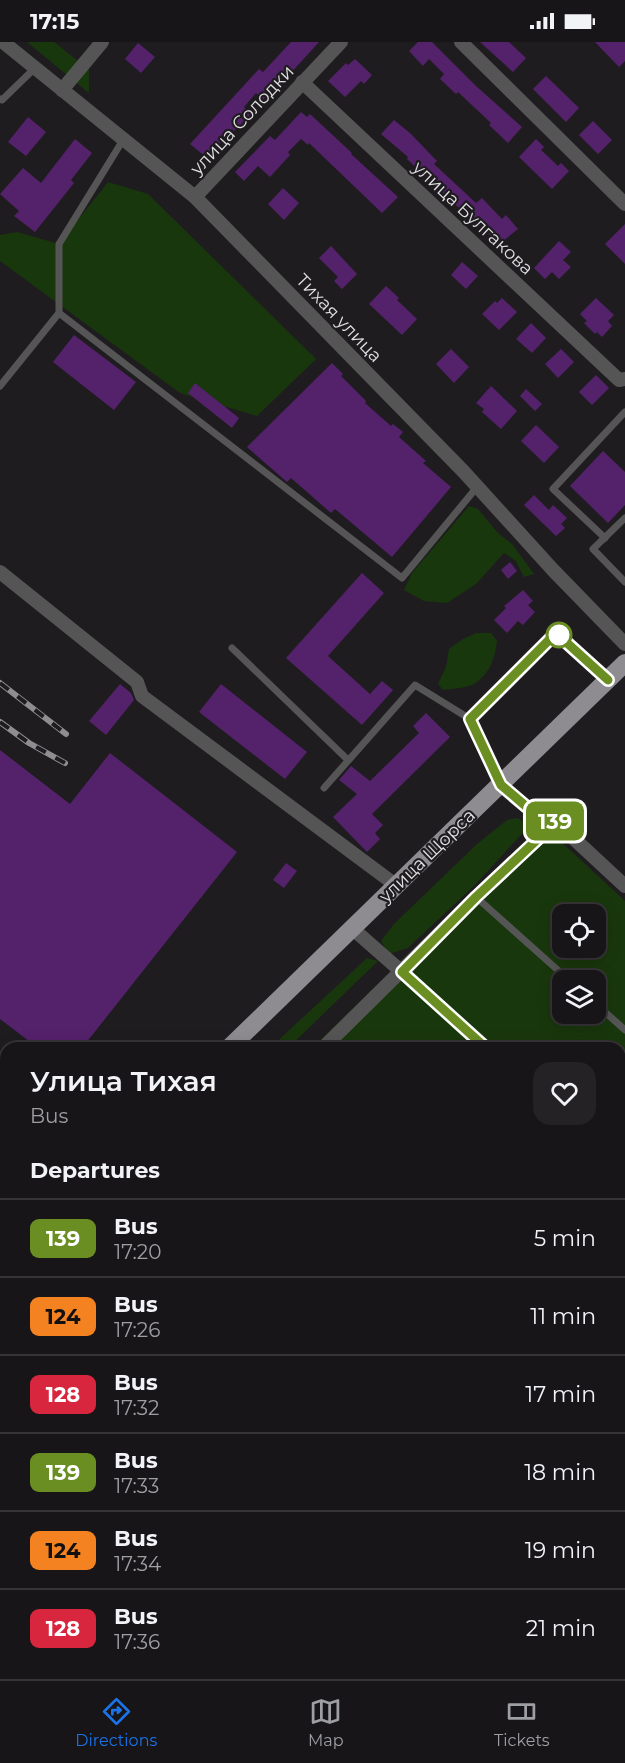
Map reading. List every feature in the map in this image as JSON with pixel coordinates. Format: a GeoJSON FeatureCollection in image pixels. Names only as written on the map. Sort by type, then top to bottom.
{"type":"FeatureCollection","features":[{"type":"Feature","properties":{"kind":"main road","name":"улица Щорса"},"geometry":{"type":"LineString","coordinates":[[236,1042],[625,663]]}},
{"type":"Feature","properties":{"kind":"street","name":"Тихая улица"},"geometry":{"type":"LineString","coordinates":[[3,42],[195,197],[477,487],[625,644]]}},
{"type":"Feature","properties":{"kind":"street"},"geometry":{"type":"LineString","coordinates":[[62,90],[102,42]]}},
{"type":"Feature","properties":{"kind":"street","name":"улица Солодки"},"geometry":{"type":"LineString","coordinates":[[195,197],[341,42]]}},
{"type":"Feature","properties":{"kind":"street"},"geometry":{"type":"LineString","coordinates":[[461,42],[625,204]]}},
{"type":"Feature","properties":{"kind":"street","name":"улица Булгакова"},"geometry":{"type":"LineString","coordinates":[[302,82],[622,380]]}},
{"type":"Feature","properties":{"kind":"street"},"geometry":{"type":"LineString","coordinates":[[0,572],[137,682],[142,696],[397,886]]}},
{"type":"Feature","properties":{"kind":"street"},"geometry":{"type":"LineString","coordinates":[[501,785],[528,808],[556,822],[625,886]]}},
{"type":"Feature","properties":{"kind":"street"},"geometry":{"type":"LineString","coordinates":[[332,1042],[476,897],[556,822]]}},
{"type":"Feature","properties":{"kind":"street"},"geometry":{"type":"LineString","coordinates":[[353,929],[402,972]]}},
{"type":"Feature","properties":{"kind":"lane"},"geometry":{"type":"LineString","coordinates":[[0,99],[2,100],[35,68]]}},
{"type":"Feature","properties":{"kind":"lane"},"geometry":{"type":"LineString","coordinates":[[0,386],[59,313],[59,244],[123,140]]}},
{"type":"Feature","properties":{"kind":"lane"},"geometry":{"type":"LineString","coordinates":[[59,313],[402,578],[477,487]]}},
{"type":"Feature","properties":{"kind":"lane"},"geometry":{"type":"LineString","coordinates":[[605,538],[553,489],[625,412]]}},
{"type":"Feature","properties":{"kind":"lane"},"geometry":{"type":"LineString","coordinates":[[625,518],[593,549],[625,582]]}},
{"type":"Feature","properties":{"kind":"lane"},"geometry":{"type":"LineString","coordinates":[[470,719],[556,633],[608,680]]}},
{"type":"Feature","properties":{"kind":"lane"},"geometry":{"type":"LineString","coordinates":[[232,648],[348,760]]}},
{"type":"Feature","properties":{"kind":"lane"},"geometry":{"type":"LineString","coordinates":[[324,788],[415,686],[470,719],[501,785]]}},
{"type":"Feature","properties":{"kind":"lane"},"geometry":{"type":"LineString","coordinates":[[476,897],[558,970]]}},
{"type":"Feature","properties":{"kind":"lane"},"geometry":{"type":"LineString","coordinates":[[402,972],[479,1042]]}},
{"type":"Feature","properties":{"kind":"lane"},"geometry":{"type":"LineString","coordinates":[[606,1013],[625,1030]]}},
{"type":"Feature","properties":{"kind":"shaded area"},"geometry":{"type":"Polygon","coordinates":[[[27,42],[54,42],[89,70],[89,93],[27,42]]]}},
{"type":"Feature","properties":{"kind":"shaded area"},"geometry":{"type":"Polygon","coordinates":[[[108,182],[148,194],[316,359],[257,416],[180,393],[0,261],[0,235],[17,232],[59,244],[108,182]]]}},
{"type":"Feature","properties":{"kind":"shaded area"},"geometry":{"type":"Polygon","coordinates":[[[469,506],[478,509],[497,532],[512,544],[534,574],[524,577],[516,561],[504,553],[476,584],[447,603],[424,601],[404,590],[412,573],[469,506]]]}},
{"type":"Feature","properties":{"kind":"shaded area"},"geometry":{"type":"Polygon","coordinates":[[[476,633],[491,633],[497,641],[495,654],[487,672],[472,685],[443,690],[438,684],[446,667],[449,649],[476,633]]]}},
{"type":"Feature","properties":{"kind":"shaded area"},"geometry":{"type":"Polygon","coordinates":[[[518,818],[529,826],[475,885],[408,948],[389,954],[381,941],[394,924],[477,844],[507,820],[518,818]]]}},
{"type":"Feature","properties":{"kind":"shaded area"},"geometry":{"type":"Polygon","coordinates":[[[542,824],[625,901],[625,1042],[318,1042],[542,824]]]}},
{"type":"Feature","properties":{"kind":"shaded area"},"geometry":{"type":"Polygon","coordinates":[[[367,958],[378,961],[294,1042],[276,1042],[367,958]]]}},
{"type":"Feature","properties":{"kind":"building"},"geometry":{"type":"Polygon","coordinates":[[[291,42],[319,42],[289,75],[286,73],[263,100],[256,93],[244,107],[251,114],[234,131],[232,129],[212,156],[210,154],[207,158],[190,144],[259,69],[263,72],[291,42]]]}},
{"type":"Feature","properties":{"kind":"building"},"geometry":{"type":"Polygon","coordinates":[[[418,42],[432,42],[522,127],[508,143],[489,125],[491,123],[458,92],[456,94],[440,79],[444,74],[429,59],[423,66],[409,51],[418,42]]]}},
{"type":"Feature","properties":{"kind":"building"},"geometry":{"type":"Polygon","coordinates":[[[480,42],[509,42],[526,58],[513,72],[480,42]]]}},
{"type":"Feature","properties":{"kind":"building"},"geometry":{"type":"Polygon","coordinates":[[[595,42],[625,42],[625,61],[619,67],[595,42]]]}},
{"type":"Feature","properties":{"kind":"building"},"geometry":{"type":"Polygon","coordinates":[[[138,43],[155,57],[141,73],[125,59],[138,43]]]}},
{"type":"Feature","properties":{"kind":"building"},"geometry":{"type":"Polygon","coordinates":[[[355,59],[372,75],[364,84],[361,81],[345,97],[328,81],[346,63],[348,65],[355,59]]]}},
{"type":"Feature","properties":{"kind":"building"},"geometry":{"type":"Polygon","coordinates":[[[546,76],[579,108],[566,122],[533,89],[546,76]]]}},
{"type":"Feature","properties":{"kind":"building"},"geometry":{"type":"Polygon","coordinates":[[[301,112],[307,117],[310,114],[398,197],[382,213],[309,143],[308,145],[301,139],[288,152],[290,155],[270,177],[258,166],[244,181],[235,172],[270,136],[275,140],[301,112]]]}},
{"type":"Feature","properties":{"kind":"building"},"geometry":{"type":"Polygon","coordinates":[[[28,117],[46,132],[26,156],[8,142],[28,117]]]}},
{"type":"Feature","properties":{"kind":"building"},"geometry":{"type":"Polygon","coordinates":[[[394,120],[437,161],[434,164],[476,203],[482,198],[502,219],[506,215],[518,229],[498,245],[478,220],[475,223],[407,159],[408,157],[381,134],[394,120]]]}},
{"type":"Feature","properties":{"kind":"building"},"geometry":{"type":"Polygon","coordinates":[[[593,121],[612,140],[598,154],[579,135],[593,121]]]}},
{"type":"Feature","properties":{"kind":"building"},"geometry":{"type":"Polygon","coordinates":[[[75,139],[92,153],[71,180],[74,183],[35,232],[14,216],[19,211],[0,194],[23,168],[41,183],[75,139]]]}},
{"type":"Feature","properties":{"kind":"building"},"geometry":{"type":"Polygon","coordinates":[[[536,139],[544,147],[541,150],[558,166],[561,163],[569,171],[552,189],[519,157],[536,139]]]}},
{"type":"Feature","properties":{"kind":"building"},"geometry":{"type":"Polygon","coordinates":[[[283,188],[299,203],[284,220],[268,204],[283,188]]]}},
{"type":"Feature","properties":{"kind":"building"},"geometry":{"type":"Polygon","coordinates":[[[625,224],[625,264],[605,244],[625,224]]]}},
{"type":"Feature","properties":{"kind":"building"},"geometry":{"type":"Polygon","coordinates":[[[559,241],[571,252],[563,260],[571,267],[559,279],[552,272],[545,279],[534,268],[559,241]]]}},
{"type":"Feature","properties":{"kind":"building"},"geometry":{"type":"Polygon","coordinates":[[[331,246],[357,274],[342,289],[334,281],[338,277],[319,258],[331,246]]]}},
{"type":"Feature","properties":{"kind":"building"},"geometry":{"type":"Polygon","coordinates":[[[462,262],[478,276],[466,289],[451,275],[462,262]]]}},
{"type":"Feature","properties":{"kind":"building"},"geometry":{"type":"Polygon","coordinates":[[[386,286],[417,319],[402,335],[369,304],[386,286]]]}},
{"type":"Feature","properties":{"kind":"building"},"geometry":{"type":"Polygon","coordinates":[[[502,298],[517,312],[499,330],[482,314],[495,301],[497,303],[502,298]]]}},
{"type":"Feature","properties":{"kind":"building"},"geometry":{"type":"Polygon","coordinates":[[[596,298],[614,315],[608,321],[612,326],[602,337],[597,332],[595,334],[584,323],[587,321],[580,314],[596,298]]]}},
{"type":"Feature","properties":{"kind":"building"},"geometry":{"type":"Polygon","coordinates":[[[531,323],[546,338],[532,353],[516,339],[531,323]]]}},
{"type":"Feature","properties":{"kind":"building"},"geometry":{"type":"Polygon","coordinates":[[[74,335],[136,382],[114,410],[53,362],[74,335]]]}},
{"type":"Feature","properties":{"kind":"building"},"geometry":{"type":"Polygon","coordinates":[[[451,349],[469,367],[454,383],[436,364],[451,349]]]}},
{"type":"Feature","properties":{"kind":"building"},"geometry":{"type":"Polygon","coordinates":[[[561,349],[574,362],[558,378],[545,364],[561,349]]]}},
{"type":"Feature","properties":{"kind":"building"},"geometry":{"type":"Polygon","coordinates":[[[332,363],[343,374],[341,376],[366,401],[365,403],[391,426],[393,424],[403,432],[399,437],[426,461],[423,463],[451,487],[392,557],[335,509],[331,513],[291,478],[287,482],[247,447],[332,363]]]}},
{"type":"Feature","properties":{"kind":"building"},"geometry":{"type":"Polygon","coordinates":[[[596,375],[609,388],[592,405],[579,392],[596,375]]]}},
{"type":"Feature","properties":{"kind":"building"},"geometry":{"type":"Polygon","coordinates":[[[195,383],[239,418],[232,428],[188,393],[195,383]]]}},
{"type":"Feature","properties":{"kind":"building"},"geometry":{"type":"Polygon","coordinates":[[[491,386],[517,411],[501,429],[482,412],[484,409],[476,403],[491,386]]]}},
{"type":"Feature","properties":{"kind":"building"},"geometry":{"type":"Polygon","coordinates":[[[526,389],[542,404],[535,411],[520,396],[526,389]]]}},
{"type":"Feature","properties":{"kind":"building"},"geometry":{"type":"Polygon","coordinates":[[[536,425],[559,447],[544,463],[521,441],[536,425]]]}},
{"type":"Feature","properties":{"kind":"building"},"geometry":{"type":"Polygon","coordinates":[[[603,451],[625,472],[625,505],[608,523],[570,486],[603,451]]]}},
{"type":"Feature","properties":{"kind":"building"},"geometry":{"type":"Polygon","coordinates":[[[534,495],[549,510],[553,505],[567,518],[561,524],[565,528],[556,536],[524,505],[534,495]]]}},
{"type":"Feature","properties":{"kind":"building"},"geometry":{"type":"Polygon","coordinates":[[[510,562],[517,571],[508,579],[501,570],[510,562]]]}},
{"type":"Feature","properties":{"kind":"building"},"geometry":{"type":"Polygon","coordinates":[[[362,573],[384,593],[328,656],[370,694],[382,681],[393,690],[362,725],[286,658],[362,573]]]}},
{"type":"Feature","properties":{"kind":"building"},"geometry":{"type":"Polygon","coordinates":[[[523,590],[533,601],[528,605],[535,612],[523,625],[518,621],[507,633],[494,620],[506,608],[504,606],[523,590]]]}},
{"type":"Feature","properties":{"kind":"building"},"geometry":{"type":"Polygon","coordinates":[[[120,684],[131,693],[134,700],[106,735],[89,721],[120,684]]]}},
{"type":"Feature","properties":{"kind":"building"},"geometry":{"type":"Polygon","coordinates":[[[221,684],[307,752],[285,779],[199,712],[221,684]]]}},
{"type":"Feature","properties":{"kind":"building"},"geometry":{"type":"Polygon","coordinates":[[[426,713],[450,737],[372,814],[383,825],[375,833],[380,839],[367,852],[333,817],[357,794],[339,780],[351,766],[370,781],[419,733],[413,726],[426,713]]]}},
{"type":"Feature","properties":{"kind":"building"},"geometry":{"type":"Polygon","coordinates":[[[0,750],[70,804],[110,753],[237,852],[87,1042],[30,1042],[0,1019],[0,750]]]}},
{"type":"Feature","properties":{"kind":"building"},"geometry":{"type":"Polygon","coordinates":[[[286,863],[297,871],[284,888],[273,880],[286,863]]]}},
{"type":"Feature","properties":{"kind":"railway"},"geometry":{"type":"LineString","coordinates":[[0,683],[66,734]]}},
{"type":"Feature","properties":{"kind":"railway"},"geometry":{"type":"LineString","coordinates":[[0,722],[29,743],[65,763]]}},
{"type":"Feature","properties":{"kind":"bus line","name":"139"},"geometry":{"type":"LineString","coordinates":[[479,1042],[402,972],[476,897],[556,822],[528,808],[501,785],[470,719],[556,633],[608,680]]}}]}
